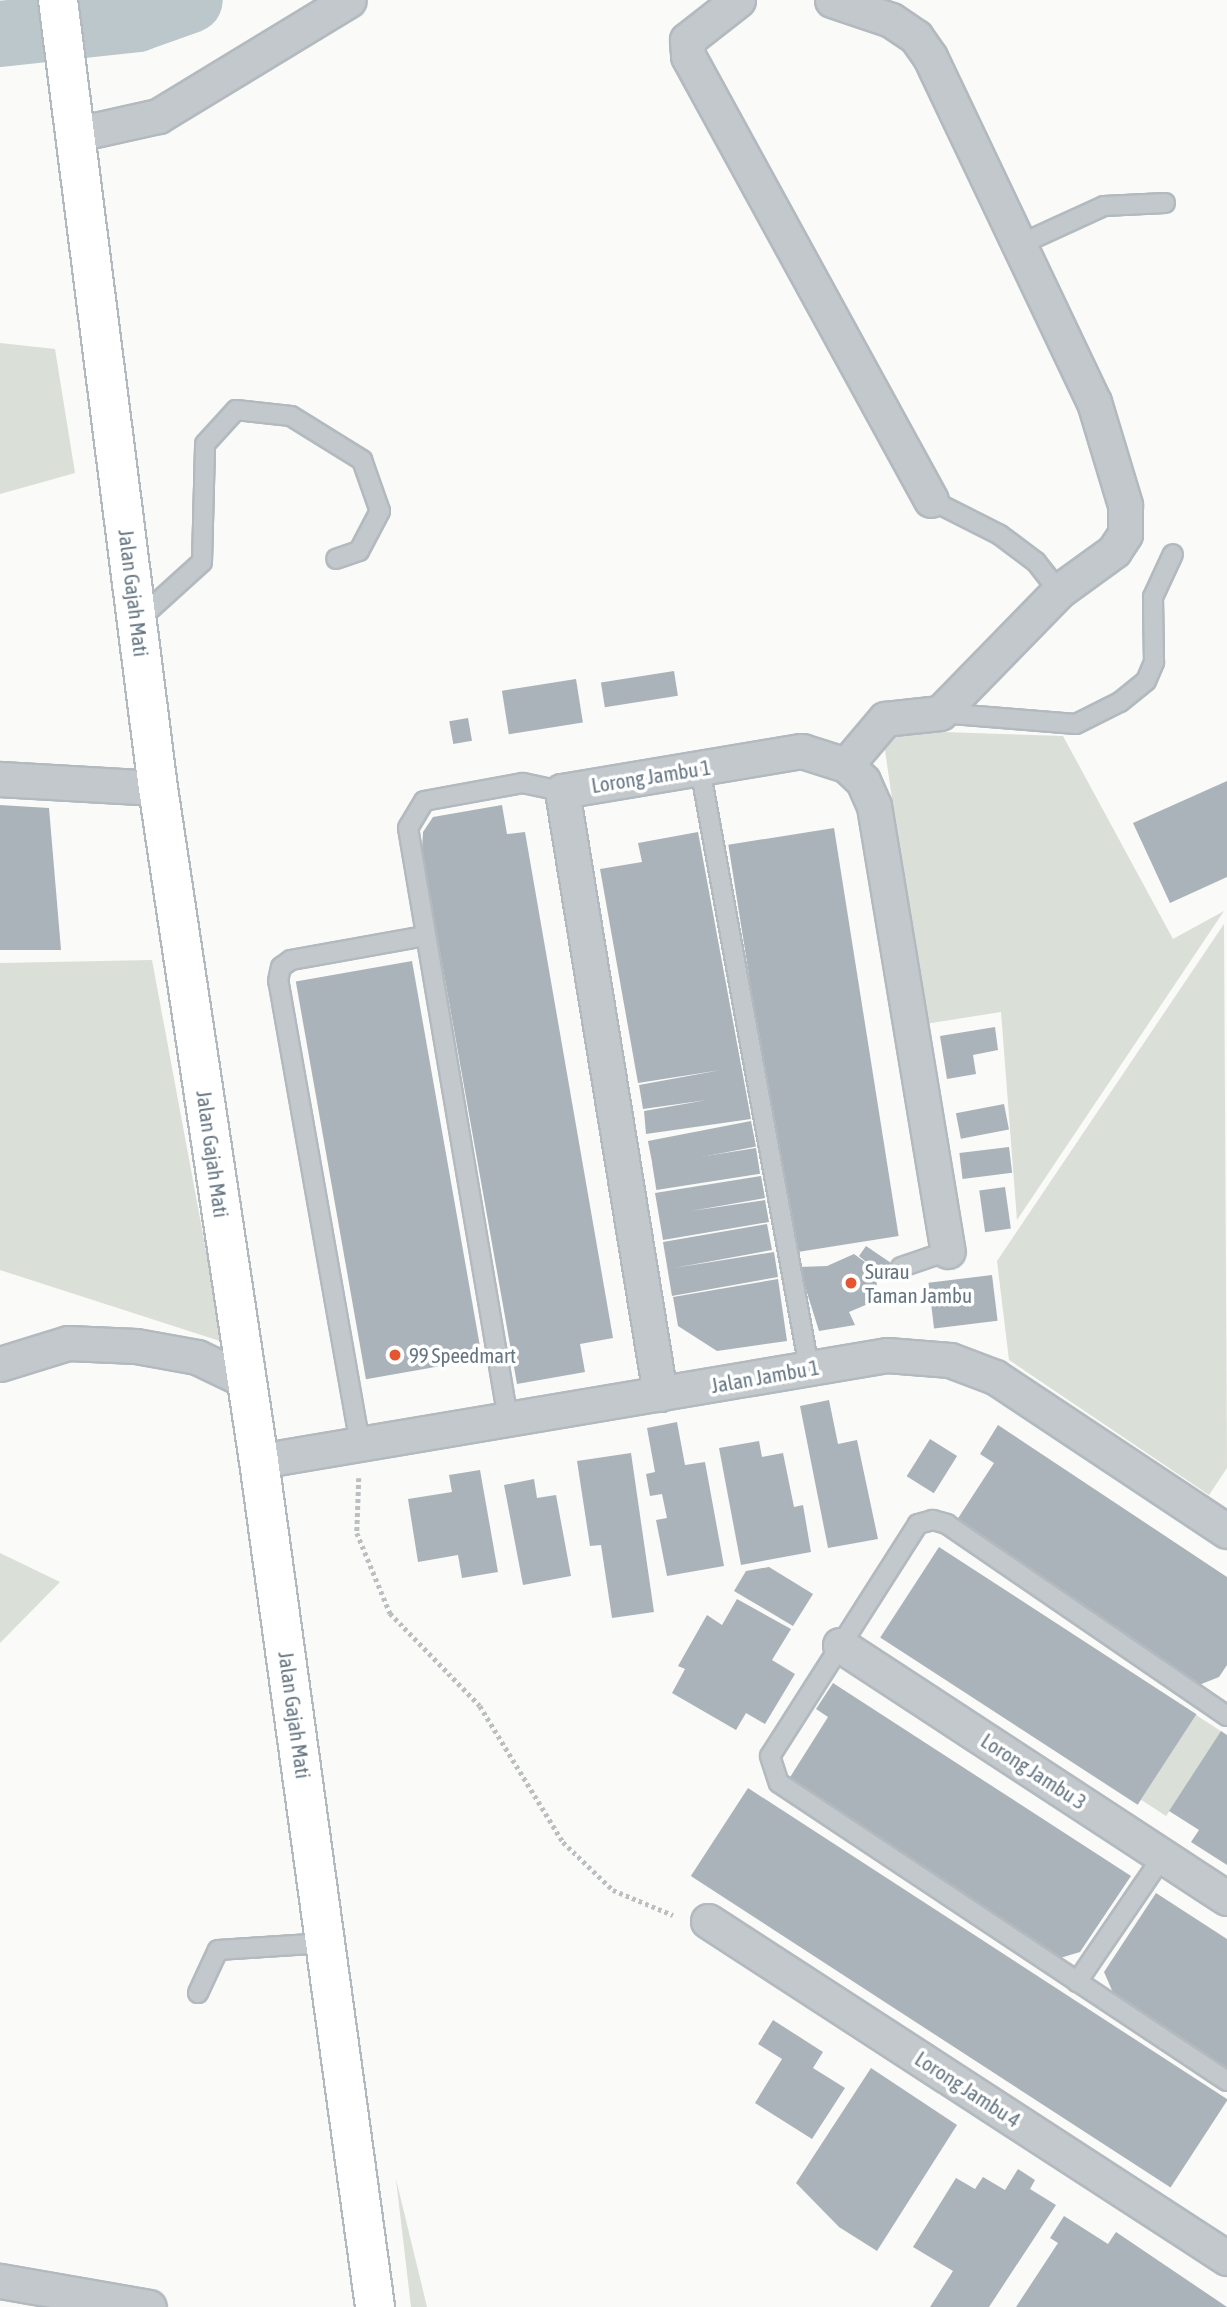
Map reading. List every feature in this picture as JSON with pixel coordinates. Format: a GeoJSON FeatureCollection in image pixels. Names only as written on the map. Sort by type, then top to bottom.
{"type":"FeatureCollection","features":[{"type":"Feature","properties":{"kind":"main road","name":"Jalan Gajah Mati"},"geometry":{"type":"LineString","coordinates":[[58,0],[159,788],[259,1461],[375,2307]]}},
{"type":"Feature","properties":{"kind":"street"},"geometry":{"type":"LineString","coordinates":[[77,134],[158,116],[349,0]]}},
{"type":"Feature","properties":{"kind":"street"},"geometry":{"type":"LineString","coordinates":[[738,0],[687,40],[688,56],[931,500]]}},
{"type":"Feature","properties":{"kind":"street"},"geometry":{"type":"LineString","coordinates":[[832,0],[891,20],[916,37],[1021,244],[1094,402],[1125,505],[1125,534],[1114,551],[1059,591],[940,713],[885,719],[846,765],[863,781],[874,806],[948,1251]]}},
{"type":"Feature","properties":{"kind":"street","name":"Lorong Jambu 1"},"geometry":{"type":"LineString","coordinates":[[660,1394],[562,791],[802,751],[846,765]]}},
{"type":"Feature","properties":{"kind":"street"},"geometry":{"type":"LineString","coordinates":[[0,779],[159,788]]}},
{"type":"Feature","properties":{"kind":"street"},"geometry":{"type":"LineString","coordinates":[[0,1364],[68,1343],[135,1346],[197,1357],[247,1381]]}},
{"type":"Feature","properties":{"kind":"street","name":"Jalan Jambu 1"},"geometry":{"type":"LineString","coordinates":[[259,1461],[887,1355],[962,1364],[995,1377],[1225,1525]]}},
{"type":"Feature","properties":{"kind":"street","name":"Lorong Jambu 3"},"geometry":{"type":"LineString","coordinates":[[840,1645],[1227,1898]]}},
{"type":"Feature","properties":{"kind":"street","name":"Lorong Jambu 4"},"geometry":{"type":"LineString","coordinates":[[708,1921],[1227,2258]]}},
{"type":"Feature","properties":{"kind":"street"},"geometry":{"type":"LineString","coordinates":[[0,2281],[149,2307]]}},
{"type":"Feature","properties":{"kind":"lane"},"geometry":{"type":"LineString","coordinates":[[1021,244],[1104,206],[1165,203]]}},
{"type":"Feature","properties":{"kind":"lane"},"geometry":{"type":"LineString","coordinates":[[138,621],[202,562],[205,444],[236,411],[291,416],[362,460],[380,510],[359,551],[336,559]]}},
{"type":"Feature","properties":{"kind":"lane"},"geometry":{"type":"LineString","coordinates":[[931,500],[1000,535],[1036,562],[1059,591]]}},
{"type":"Feature","properties":{"kind":"lane"},"geometry":{"type":"LineString","coordinates":[[940,713],[1076,724],[1120,702],[1146,681],[1154,662],[1153,597],[1173,554]]}},
{"type":"Feature","properties":{"kind":"lane"},"geometry":{"type":"LineString","coordinates":[[700,768],[808,1368]]}},
{"type":"Feature","properties":{"kind":"lane"},"geometry":{"type":"LineString","coordinates":[[508,1419],[408,828],[424,801],[523,783],[562,791]]}},
{"type":"Feature","properties":{"kind":"lane"},"geometry":{"type":"LineString","coordinates":[[360,1444],[278,981],[281,967],[290,960],[425,936]]}},
{"type":"Feature","properties":{"kind":"lane"},"geometry":{"type":"LineString","coordinates":[[901,1267],[948,1251]]}},
{"type":"Feature","properties":{"kind":"lane"},"geometry":{"type":"LineString","coordinates":[[1225,1709],[947,1524],[933,1520],[918,1524],[770,1756],[771,1772],[779,1783],[1227,2081]]}},
{"type":"Feature","properties":{"kind":"lane"},"geometry":{"type":"LineString","coordinates":[[1077,1982],[1163,1856]]}},
{"type":"Feature","properties":{"kind":"lane"},"geometry":{"type":"LineString","coordinates":[[198,1993],[218,1950],[326,1943]]}},
{"type":"Feature","properties":{"kind":"path"},"geometry":{"type":"LineString","coordinates":[[360,1444],[357,1533],[390,1613],[480,1706],[563,1842],[612,1890],[663,1913],[708,1921]]}},
{"type":"Feature","properties":{"kind":"shaded area"},"geometry":{"type":"Polygon","coordinates":[[[0,343],[55,349],[75,473],[0,494],[0,343]]]}},
{"type":"Feature","properties":{"kind":"shaded area"},"geometry":{"type":"Polygon","coordinates":[[[882,730],[1063,736],[1173,939],[1224,911],[1017,1220],[1001,1012],[925,1024],[882,730]]]}},
{"type":"Feature","properties":{"kind":"shaded area"},"geometry":{"type":"Polygon","coordinates":[[[1224,924],[1227,1468],[1209,1495],[1009,1360],[997,1261],[1224,924]]]}},
{"type":"Feature","properties":{"kind":"shaded area"},"geometry":{"type":"Polygon","coordinates":[[[152,960],[223,1342],[0,1270],[0,963],[152,960]]]}},
{"type":"Feature","properties":{"kind":"shaded area"},"geometry":{"type":"Polygon","coordinates":[[[0,1553],[60,1582],[0,1643],[0,1553]]]}},
{"type":"Feature","properties":{"kind":"shaded area"},"geometry":{"type":"Polygon","coordinates":[[[1196,1715],[1221,1731],[1166,1816],[1141,1800],[1196,1715]]]}},
{"type":"Feature","properties":{"kind":"shaded area"},"geometry":{"type":"Polygon","coordinates":[[[396,2179],[427,2307],[411,2307],[396,2179]]]}},
{"type":"Feature","properties":{"kind":"building"},"geometry":{"type":"Polygon","coordinates":[[[674,671],[678,696],[605,707],[601,683],[674,671]]]}},
{"type":"Feature","properties":{"kind":"building"},"geometry":{"type":"Polygon","coordinates":[[[576,679],[583,722],[509,734],[502,691],[576,679]]]}},
{"type":"Feature","properties":{"kind":"building"},"geometry":{"type":"Polygon","coordinates":[[[468,718],[472,741],[453,744],[449,721],[468,718]]]}},
{"type":"Feature","properties":{"kind":"building"},"geometry":{"type":"Polygon","coordinates":[[[1227,781],[1227,877],[1170,903],[1133,823],[1227,781]]]}},
{"type":"Feature","properties":{"kind":"building"},"geometry":{"type":"Polygon","coordinates":[[[0,805],[49,808],[61,950],[0,950],[0,805]]]}},
{"type":"Feature","properties":{"kind":"building"},"geometry":{"type":"Polygon","coordinates":[[[502,805],[507,834],[525,832],[613,1338],[580,1344],[585,1372],[517,1384],[422,850],[423,832],[433,817],[502,805]]]}},
{"type":"Feature","properties":{"kind":"building"},"geometry":{"type":"Polygon","coordinates":[[[834,828],[899,1236],[793,1253],[728,845],[834,828]]]}},
{"type":"Feature","properties":{"kind":"building"},"geometry":{"type":"Polygon","coordinates":[[[698,832],[751,1119],[646,1134],[644,1111],[707,1100],[643,1109],[639,1085],[721,1070],[638,1083],[600,869],[642,862],[638,843],[698,832]]]}},
{"type":"Feature","properties":{"kind":"building"},"geometry":{"type":"Polygon","coordinates":[[[412,961],[482,1359],[366,1379],[296,981],[412,961]]]}},
{"type":"Feature","properties":{"kind":"building"},"geometry":{"type":"Polygon","coordinates":[[[995,1027],[998,1050],[973,1055],[976,1074],[947,1079],[940,1036],[995,1027]]]}},
{"type":"Feature","properties":{"kind":"building"},"geometry":{"type":"Polygon","coordinates":[[[1004,1104],[1009,1130],[961,1139],[956,1113],[1004,1104]]]}},
{"type":"Feature","properties":{"kind":"building"},"geometry":{"type":"Polygon","coordinates":[[[751,1121],[756,1147],[653,1167],[648,1141],[751,1121]]]}},
{"type":"Feature","properties":{"kind":"building"},"geometry":{"type":"Polygon","coordinates":[[[1009,1147],[1012,1173],[963,1179],[959,1153],[1009,1147]]]}},
{"type":"Feature","properties":{"kind":"building"},"geometry":{"type":"Polygon","coordinates":[[[756,1148],[760,1174],[656,1190],[652,1164],[756,1148]]]}},
{"type":"Feature","properties":{"kind":"building"},"geometry":{"type":"Polygon","coordinates":[[[761,1176],[765,1198],[691,1211],[765,1200],[769,1222],[663,1240],[655,1193],[761,1176]]]}},
{"type":"Feature","properties":{"kind":"building"},"geometry":{"type":"Polygon","coordinates":[[[1005,1187],[1011,1229],[985,1232],[979,1191],[1005,1187]]]}},
{"type":"Feature","properties":{"kind":"building"},"geometry":{"type":"Polygon","coordinates":[[[767,1224],[772,1250],[674,1268],[774,1252],[778,1277],[672,1296],[663,1242],[767,1224]]]}},
{"type":"Feature","properties":{"kind":"building"},"geometry":{"type":"Polygon","coordinates":[[[866,1246],[894,1265],[886,1276],[878,1271],[875,1301],[849,1312],[855,1325],[819,1331],[799,1267],[827,1266],[854,1254],[876,1270],[859,1256],[866,1246]]]}},
{"type":"Feature","properties":{"kind":"building"},"geometry":{"type":"Polygon","coordinates":[[[992,1275],[998,1321],[934,1328],[928,1283],[992,1275]]]}},
{"type":"Feature","properties":{"kind":"building"},"geometry":{"type":"Polygon","coordinates":[[[778,1279],[787,1341],[717,1351],[678,1326],[673,1297],[778,1279]]]}},
{"type":"Feature","properties":{"kind":"building"},"geometry":{"type":"Polygon","coordinates":[[[829,1400],[838,1444],[857,1440],[878,1539],[828,1548],[800,1406],[829,1400]]]}},
{"type":"Feature","properties":{"kind":"building"},"geometry":{"type":"Polygon","coordinates":[[[677,1422],[685,1465],[705,1462],[724,1566],[667,1576],[656,1520],[667,1518],[662,1494],[650,1496],[646,1474],[655,1472],[647,1428],[677,1422]]]}},
{"type":"Feature","properties":{"kind":"building"},"geometry":{"type":"Polygon","coordinates":[[[998,1425],[1227,1577],[1227,1665],[1219,1677],[1199,1685],[953,1526],[994,1463],[980,1454],[998,1425]]]}},
{"type":"Feature","properties":{"kind":"building"},"geometry":{"type":"Polygon","coordinates":[[[930,1439],[957,1456],[934,1493],[907,1476],[930,1439]]]}},
{"type":"Feature","properties":{"kind":"building"},"geometry":{"type":"Polygon","coordinates":[[[759,1441],[762,1457],[783,1453],[794,1507],[803,1505],[811,1552],[741,1565],[719,1448],[759,1441]]]}},
{"type":"Feature","properties":{"kind":"building"},"geometry":{"type":"Polygon","coordinates":[[[631,1453],[654,1612],[612,1618],[601,1545],[590,1546],[577,1461],[631,1453]]]}},
{"type":"Feature","properties":{"kind":"building"},"geometry":{"type":"Polygon","coordinates":[[[480,1470],[498,1572],[462,1578],[458,1555],[418,1562],[408,1499],[452,1492],[449,1475],[480,1470]]]}},
{"type":"Feature","properties":{"kind":"building"},"geometry":{"type":"Polygon","coordinates":[[[534,1479],[537,1498],[556,1495],[571,1576],[523,1585],[504,1485],[534,1479]]]}},
{"type":"Feature","properties":{"kind":"building"},"geometry":{"type":"Polygon","coordinates":[[[939,1547],[1196,1714],[1138,1805],[880,1638],[939,1547]]]}},
{"type":"Feature","properties":{"kind":"building"},"geometry":{"type":"Polygon","coordinates":[[[769,1567],[813,1594],[793,1626],[734,1591],[746,1571],[769,1567]]]}},
{"type":"Feature","properties":{"kind":"building"},"geometry":{"type":"Polygon","coordinates":[[[737,1599],[791,1629],[772,1660],[795,1674],[765,1724],[746,1713],[736,1730],[672,1693],[685,1669],[678,1666],[707,1615],[722,1625],[737,1599]]]}},
{"type":"Feature","properties":{"kind":"building"},"geometry":{"type":"Polygon","coordinates":[[[833,1683],[1131,1876],[1080,1952],[1060,1958],[1040,1947],[787,1782],[828,1717],[816,1709],[833,1683]]]}},
{"type":"Feature","properties":{"kind":"building"},"geometry":{"type":"Polygon","coordinates":[[[1221,1731],[1227,1735],[1227,1865],[1191,1842],[1199,1830],[1169,1811],[1221,1731]]]}},
{"type":"Feature","properties":{"kind":"building"},"geometry":{"type":"Polygon","coordinates":[[[748,1788],[1227,2099],[1171,2188],[691,1876],[748,1788]]]}},
{"type":"Feature","properties":{"kind":"building"},"geometry":{"type":"Polygon","coordinates":[[[1156,1893],[1227,1939],[1227,2068],[1114,1995],[1104,1972],[1156,1893]]]}},
{"type":"Feature","properties":{"kind":"building"},"geometry":{"type":"Polygon","coordinates":[[[773,2020],[823,2052],[813,2068],[845,2088],[812,2139],[755,2103],[782,2059],[758,2044],[773,2020]]]}},
{"type":"Feature","properties":{"kind":"building"},"geometry":{"type":"Polygon","coordinates":[[[871,2068],[957,2125],[877,2251],[839,2227],[796,2183],[871,2068]]]}},
{"type":"Feature","properties":{"kind":"building"},"geometry":{"type":"Polygon","coordinates":[[[1018,2169],[1035,2180],[1030,2189],[1056,2205],[989,2307],[930,2307],[953,2271],[913,2247],[956,2178],[975,2189],[983,2177],[1005,2190],[1018,2169]]]}},
{"type":"Feature","properties":{"kind":"building"},"geometry":{"type":"Polygon","coordinates":[[[1064,2216],[1108,2244],[1116,2232],[1227,2307],[1016,2307],[1058,2243],[1050,2238],[1064,2216]]]}},
{"type":"Feature","properties":{"kind":"waterway"},"geometry":{"type":"LineString","coordinates":[[0,34],[137,19],[190,0]]}},
{"type":"Feature","properties":{"kind":"place","name":"Surau Taman Jambu"},"geometry":{"type":"Point","coordinates":[851,1283]}},
{"type":"Feature","properties":{"kind":"place","name":"99 Speedmart"},"geometry":{"type":"Point","coordinates":[395,1355]}}]}
